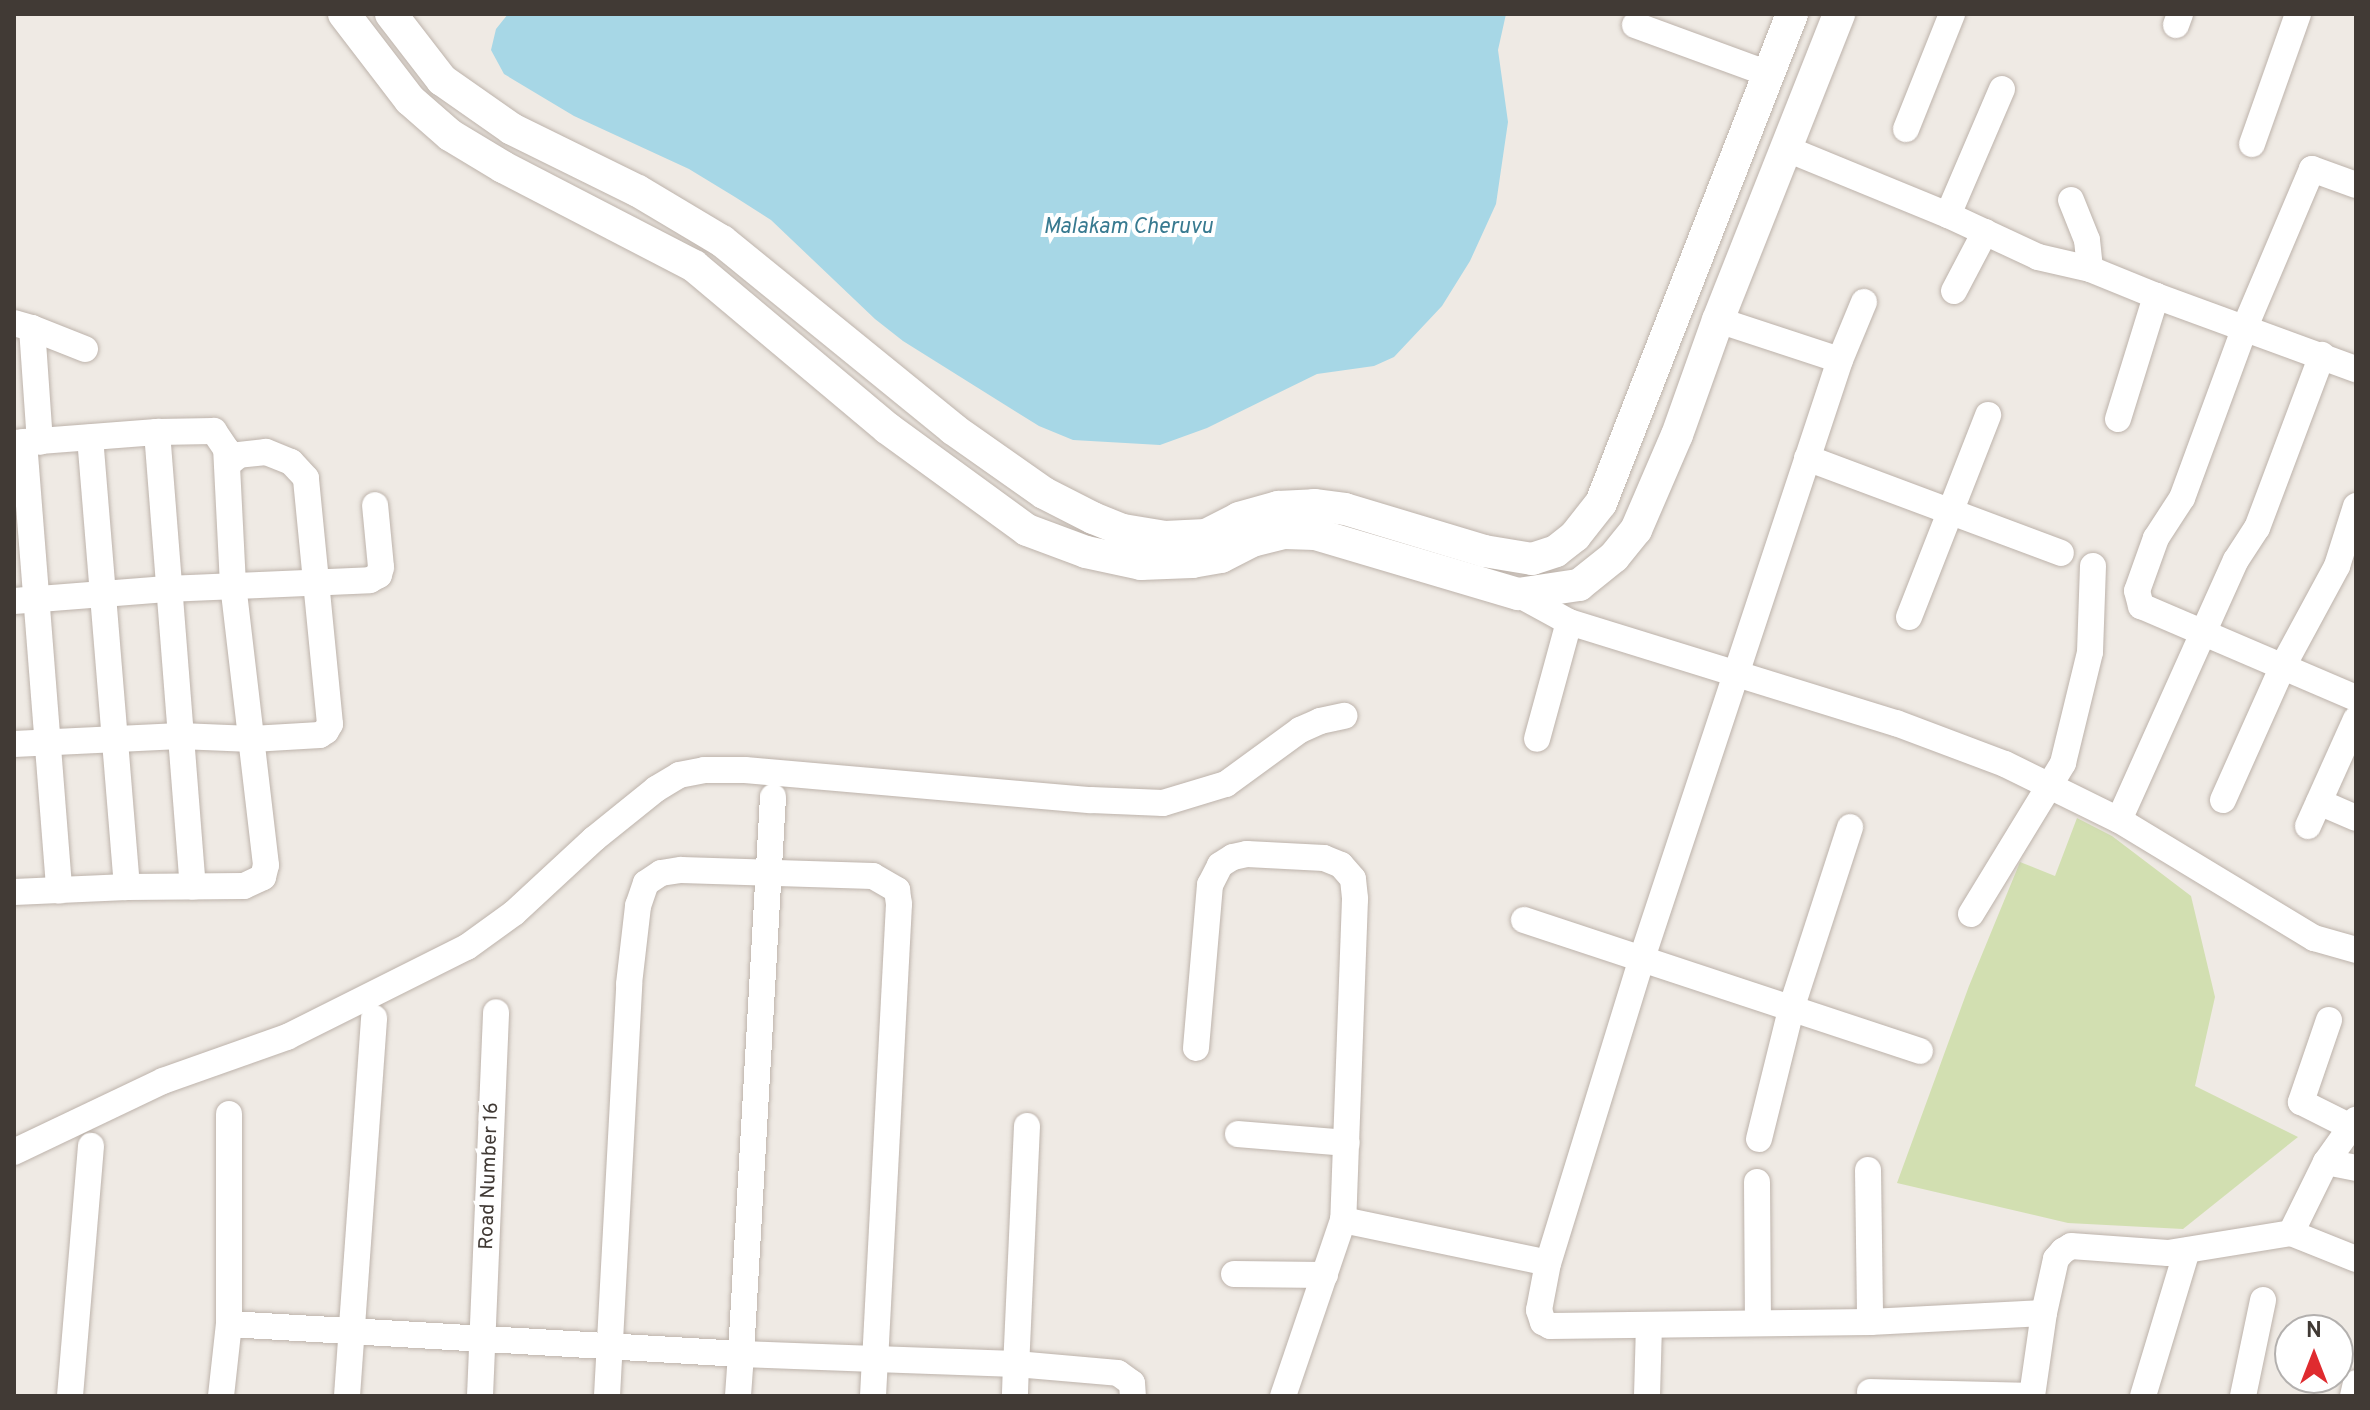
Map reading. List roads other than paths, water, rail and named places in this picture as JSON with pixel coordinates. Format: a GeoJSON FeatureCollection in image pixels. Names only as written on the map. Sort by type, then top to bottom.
{"type":"FeatureCollection","features":[{"type":"Feature","properties":{"kind":"street"},"geometry":{"type":"LineString","coordinates":[[344,14],[410,100],[450,135],[503,167],[694,266],[887,428],[1027,530],[1086,552],[1141,564],[1164,550]]}},
{"type":"Feature","properties":{"kind":"street"},"geometry":{"type":"LineString","coordinates":[[391,14],[442,80],[512,129],[638,191],[722,241],[953,429],[1044,493],[1164,550],[1221,557],[1252,541],[1285,533],[1345,509],[1484,551],[1532,559],[1556,551],[1575,536],[1601,503],[1792,14]]}},
{"type":"Feature","properties":{"kind":"street"},"geometry":{"type":"LineString","coordinates":[[1518,594],[1579,585],[1614,557],[1636,530],[1677,435],[1718,320],[1839,14]]}},
{"type":"Feature","properties":{"kind":"street"},"geometry":{"type":"LineString","coordinates":[[1906,129],[1952,14]]}},
{"type":"Feature","properties":{"kind":"street"},"geometry":{"type":"LineString","coordinates":[[2252,144],[2298,14]]}},
{"type":"Feature","properties":{"kind":"street"},"geometry":{"type":"LineString","coordinates":[[1635,25],[1769,74]]}},
{"type":"Feature","properties":{"kind":"street"},"geometry":{"type":"LineString","coordinates":[[410,100],[442,80]]}},
{"type":"Feature","properties":{"kind":"street"},"geometry":{"type":"LineString","coordinates":[[1948,215],[2002,89]]}},
{"type":"Feature","properties":{"kind":"street"},"geometry":{"type":"LineString","coordinates":[[1787,149],[1948,215],[2038,257],[2090,269],[2356,369]]}},
{"type":"Feature","properties":{"kind":"street"},"geometry":{"type":"LineString","coordinates":[[2356,185],[2312,169],[2245,327],[2182,498],[2156,538],[2137,591],[2141,606],[2356,698]]}},
{"type":"Feature","properties":{"kind":"street"},"geometry":{"type":"LineString","coordinates":[[2071,200],[2087,240],[2090,269]]}},
{"type":"Feature","properties":{"kind":"street"},"geometry":{"type":"LineString","coordinates":[[1954,291],[1985,232]]}},
{"type":"Feature","properties":{"kind":"street"},"geometry":{"type":"LineString","coordinates":[[2118,419],[2156,296]]}},
{"type":"Feature","properties":{"kind":"street"},"geometry":{"type":"LineString","coordinates":[[1864,302],[1840,360],[1734,673],[1642,958],[1548,1263],[1540,1298],[1543,1322],[1550,1326],[1870,1322],[2044,1313]]}},
{"type":"Feature","properties":{"kind":"street"},"geometry":{"type":"LineString","coordinates":[[1718,320],[1840,360]]}},
{"type":"Feature","properties":{"kind":"street"},"geometry":{"type":"LineString","coordinates":[[59,891],[47,742],[25,600],[23,326],[85,349]]}},
{"type":"Feature","properties":{"kind":"street"},"geometry":{"type":"LineString","coordinates":[[2119,820],[2236,560],[2257,528],[2322,355]]}},
{"type":"Feature","properties":{"kind":"street"},"geometry":{"type":"LineString","coordinates":[[1909,617],[1948,510],[1988,415]]}},
{"type":"Feature","properties":{"kind":"street"},"geometry":{"type":"LineString","coordinates":[[14,892],[244,886],[263,877],[266,853],[233,585],[226,449],[214,431],[26,442]]}},
{"type":"Feature","properties":{"kind":"street"},"geometry":{"type":"LineString","coordinates":[[157,432],[167,589],[193,887]]}},
{"type":"Feature","properties":{"kind":"street"},"geometry":{"type":"LineString","coordinates":[[90,438],[127,887]]}},
{"type":"Feature","properties":{"kind":"street"},"geometry":{"type":"LineString","coordinates":[[14,744],[180,736],[252,739],[320,735],[330,724],[313,584],[306,478],[291,462],[266,452],[239,455],[228,464]]}},
{"type":"Feature","properties":{"kind":"street"},"geometry":{"type":"LineString","coordinates":[[1807,458],[2061,553]]}},
{"type":"Feature","properties":{"kind":"street"},"geometry":{"type":"LineString","coordinates":[[25,600],[233,585],[370,580],[379,575],[381,567],[375,505]]}},
{"type":"Feature","properties":{"kind":"street"},"geometry":{"type":"LineString","coordinates":[[2223,800],[2283,666],[2337,566],[2356,506]]}},
{"type":"Feature","properties":{"kind":"street"},"geometry":{"type":"LineString","coordinates":[[1314,520],[1518,594],[1569,622],[1896,723],[2052,786],[2119,820],[2314,938],[2356,950]]}},
{"type":"Feature","properties":{"kind":"street"},"geometry":{"type":"LineString","coordinates":[[1971,914],[2052,786],[2073,728],[2090,652],[2093,566]]}},
{"type":"Feature","properties":{"kind":"street"},"geometry":{"type":"LineString","coordinates":[[1537,739],[1569,622]]}},
{"type":"Feature","properties":{"kind":"street"},"geometry":{"type":"LineString","coordinates":[[14,1152],[163,1081],[287,1037],[467,947],[514,913],[594,839],[656,789],[679,775],[704,770],[745,770],[1091,800],[1163,803],[1226,784],[1300,730],[1320,721],[1344,716]]}},
{"type":"Feature","properties":{"kind":"street"},"geometry":{"type":"LineString","coordinates":[[2308,826],[2356,719]]}},
{"type":"Feature","properties":{"kind":"street"},"geometry":{"type":"LineString","coordinates":[[738,1396],[773,797]]}},
{"type":"Feature","properties":{"kind":"street"},"geometry":{"type":"LineString","coordinates":[[2319,802],[2356,818]]}},
{"type":"Feature","properties":{"kind":"street"},"geometry":{"type":"LineString","coordinates":[[1759,1139],[1792,1006],[1850,827]]}},
{"type":"Feature","properties":{"kind":"street"},"geometry":{"type":"LineString","coordinates":[[1196,1048],[1210,885],[1220,865],[1233,857],[1247,854],[1324,858],[1341,865],[1353,879],[1355,899],[1343,1220],[1283,1396]]}},
{"type":"Feature","properties":{"kind":"street"},"geometry":{"type":"LineString","coordinates":[[607,1396],[629,984],[638,906],[646,883],[661,873],[681,870],[873,876],[897,890],[899,904],[873,1396]]}},
{"type":"Feature","properties":{"kind":"street"},"geometry":{"type":"LineString","coordinates":[[1524,920],[1792,1006],[1920,1051]]}},
{"type":"Feature","properties":{"kind":"street","name":"Road Number 16"},"geometry":{"type":"LineString","coordinates":[[480,1396],[496,1012]]}},
{"type":"Feature","properties":{"kind":"street"},"geometry":{"type":"LineString","coordinates":[[347,1396],[374,1018]]}},
{"type":"Feature","properties":{"kind":"street"},"geometry":{"type":"LineString","coordinates":[[2291,1233],[2326,1162],[2354,1123],[2301,1102],[2329,1020]]}},
{"type":"Feature","properties":{"kind":"street"},"geometry":{"type":"LineString","coordinates":[[221,1396],[229,1324],[229,1114]]}},
{"type":"Feature","properties":{"kind":"street"},"geometry":{"type":"LineString","coordinates":[[1015,1396],[1027,1126]]}},
{"type":"Feature","properties":{"kind":"street"},"geometry":{"type":"LineString","coordinates":[[1238,1134],[1347,1143]]}},
{"type":"Feature","properties":{"kind":"street"},"geometry":{"type":"LineString","coordinates":[[70,1396],[91,1146]]}},
{"type":"Feature","properties":{"kind":"street"},"geometry":{"type":"LineString","coordinates":[[2326,1162],[2356,1168]]}},
{"type":"Feature","properties":{"kind":"street"},"geometry":{"type":"LineString","coordinates":[[1868,1170],[1870,1322]]}},
{"type":"Feature","properties":{"kind":"street"},"geometry":{"type":"LineString","coordinates":[[1757,1182],[1758,1323]]}},
{"type":"Feature","properties":{"kind":"street"},"geometry":{"type":"LineString","coordinates":[[1343,1220],[1548,1263]]}},
{"type":"Feature","properties":{"kind":"street"},"geometry":{"type":"LineString","coordinates":[[1870,1392],[2032,1396],[2044,1313],[2056,1259],[2071,1246],[2168,1253],[2291,1233],[2356,1259]]}},
{"type":"Feature","properties":{"kind":"street"},"geometry":{"type":"LineString","coordinates":[[2143,1396],[2187,1250]]}},
{"type":"Feature","properties":{"kind":"street"},"geometry":{"type":"LineString","coordinates":[[1234,1274],[1325,1275]]}},
{"type":"Feature","properties":{"kind":"street"},"geometry":{"type":"LineString","coordinates":[[2243,1396],[2263,1300]]}},
{"type":"Feature","properties":{"kind":"street"},"geometry":{"type":"LineString","coordinates":[[229,1324],[609,1348],[1016,1364],[1118,1373],[1132,1383],[1133,1396]]}},
{"type":"Feature","properties":{"kind":"street"},"geometry":{"type":"LineString","coordinates":[[1647,1396],[1649,1325]]}},
{"type":"Feature","properties":{"kind":"street"},"geometry":{"type":"LineString","coordinates":[[2353,1396],[2356,1383]]}},
{"type":"Feature","properties":{"kind":"water","name":"Malakam Cheruvu"},"geometry":{"type":"Polygon","coordinates":[[[508,14],[1506,14],[1498,50],[1508,122],[1496,204],[1470,261],[1442,306],[1394,357],[1374,366],[1317,374],[1207,428],[1160,445],[1073,440],[1039,426],[903,341],[875,319],[771,220],[689,169],[574,116],[504,74],[491,50],[496,29],[508,14]]]}}]}
